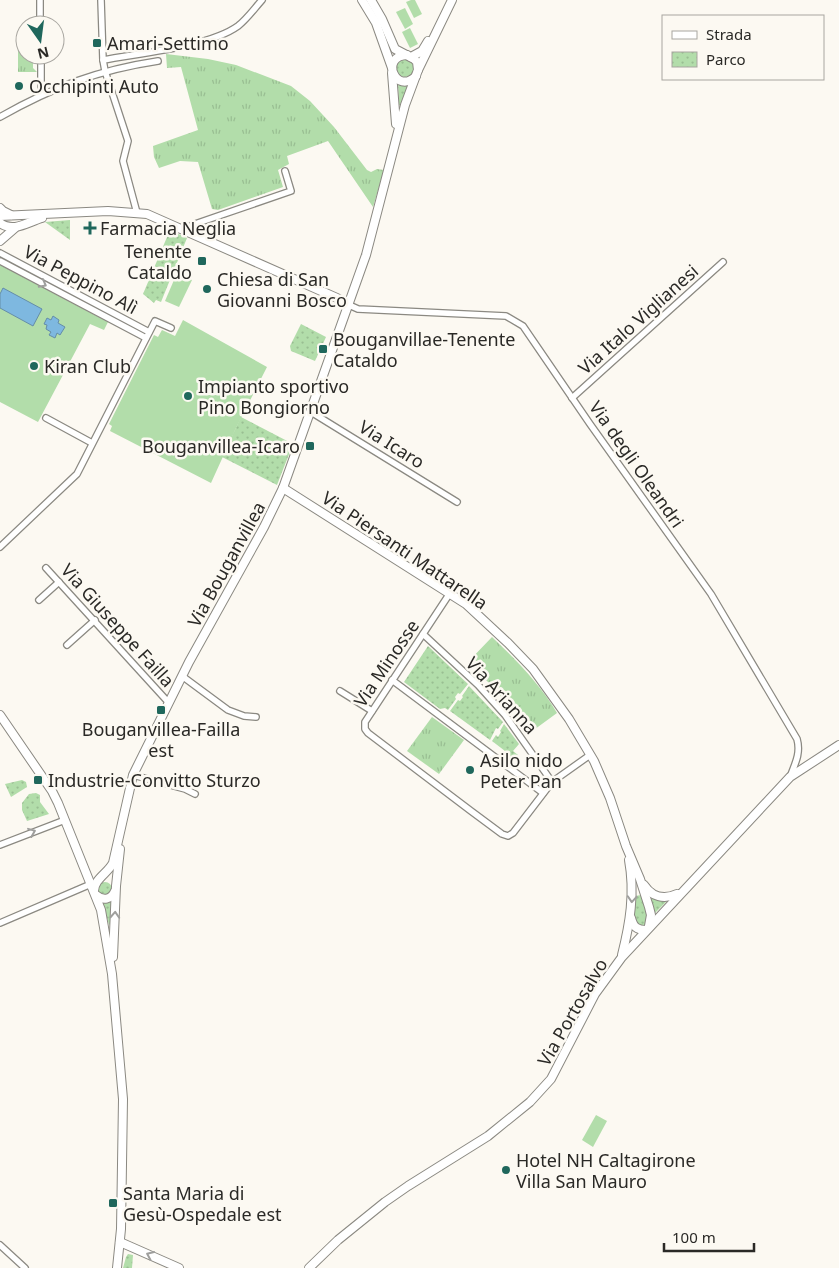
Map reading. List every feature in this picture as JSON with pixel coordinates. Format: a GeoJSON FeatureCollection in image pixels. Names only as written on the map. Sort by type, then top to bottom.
{"type":"FeatureCollection","features":[{"type":"Feature","properties":{"kind":"main road"},"geometry":{"type":"LineString","coordinates":[[362,0],[376,23],[392,70],[397,79],[404,82],[412,80],[418,72],[417,62],[395,49],[382,19],[371,0]]}},
{"type":"Feature","properties":{"kind":"main road"},"geometry":{"type":"LineString","coordinates":[[396,136],[392,70],[395,60],[402,56],[418,54],[426,46],[446,0]]}},
{"type":"Feature","properties":{"kind":"main road","name":"Via Bouganvillea"},"geometry":{"type":"LineString","coordinates":[[120,831],[133,775],[182,676],[284,488],[366,255],[405,104],[452,0]]}},
{"type":"Feature","properties":{"kind":"main road"},"geometry":{"type":"LineString","coordinates":[[0,208],[3,212],[13,215]]}},
{"type":"Feature","properties":{"kind":"main road"},"geometry":{"type":"LineString","coordinates":[[0,216],[51,215],[108,210],[153,216],[337,298],[348,306]]}},
{"type":"Feature","properties":{"kind":"main road"},"geometry":{"type":"LineString","coordinates":[[0,241],[15,228],[51,215]]}},
{"type":"Feature","properties":{"kind":"main road"},"geometry":{"type":"LineString","coordinates":[[0,222],[5,226],[15,228]]}},
{"type":"Feature","properties":{"kind":"main road","name":"Via Piersanti Mattarella"},"geometry":{"type":"LineString","coordinates":[[284,488],[466,604],[483,618],[533,669],[569,719],[590,755],[610,798],[626,846]]}},
{"type":"Feature","properties":{"kind":"main road"},"geometry":{"type":"LineString","coordinates":[[0,715],[52,791],[103,916],[112,974],[123,1099],[120,1242],[117,1268]]}},
{"type":"Feature","properties":{"kind":"main road","name":"Via Portosalvo"},"geometry":{"type":"LineString","coordinates":[[309,1268],[338,1240],[385,1202],[488,1136],[514,1117],[536,1097],[550,1079],[595,994],[622,957],[790,777],[839,745]]}},
{"type":"Feature","properties":{"kind":"main road"},"geometry":{"type":"LineString","coordinates":[[94,890],[95,884],[110,869],[120,831]]}},
{"type":"Feature","properties":{"kind":"main road"},"geometry":{"type":"LineString","coordinates":[[112,974],[120,831]]}},
{"type":"Feature","properties":{"kind":"main road"},"geometry":{"type":"LineString","coordinates":[[626,846],[640,879],[651,914],[648,928],[638,930],[630,918]]}},
{"type":"Feature","properties":{"kind":"main road"},"geometry":{"type":"LineString","coordinates":[[622,957],[630,918],[632,889],[626,846]]}},
{"type":"Feature","properties":{"kind":"main road"},"geometry":{"type":"LineString","coordinates":[[78,851],[91,872],[103,878],[111,879],[116,889]]}},
{"type":"Feature","properties":{"kind":"main road"},"geometry":{"type":"LineString","coordinates":[[640,879],[653,895],[666,897],[679,894]]}},
{"type":"Feature","properties":{"kind":"main road"},"geometry":{"type":"LineString","coordinates":[[94,890],[102,899],[107,899],[113,895],[116,889]]}},
{"type":"Feature","properties":{"kind":"main road"},"geometry":{"type":"LineString","coordinates":[[120,1242],[179,1268]]}},
{"type":"Feature","properties":{"kind":"street"},"geometry":{"type":"LineString","coordinates":[[40,0],[40,15]]}},
{"type":"Feature","properties":{"kind":"street"},"geometry":{"type":"LineString","coordinates":[[101,0],[103,60],[128,141],[123,161],[137,213]]}},
{"type":"Feature","properties":{"kind":"street"},"geometry":{"type":"LineString","coordinates":[[103,60],[200,42],[236,27],[246,19],[261,0]]}},
{"type":"Feature","properties":{"kind":"street"},"geometry":{"type":"LineString","coordinates":[[0,117],[41,94],[105,71],[158,61]]}},
{"type":"Feature","properties":{"kind":"street"},"geometry":{"type":"LineString","coordinates":[[41,65],[41,94]]}},
{"type":"Feature","properties":{"kind":"street"},"geometry":{"type":"LineString","coordinates":[[186,231],[192,225],[291,191],[285,171]]}},
{"type":"Feature","properties":{"kind":"street","name":"Via Peppino Alì"},"geometry":{"type":"LineString","coordinates":[[0,253],[149,332]]}},
{"type":"Feature","properties":{"kind":"street","name":"Via Peppino Alì"},"geometry":{"type":"LineString","coordinates":[[0,261],[146,338]]}},
{"type":"Feature","properties":{"kind":"street","name":"Via Italo Viglianesi"},"geometry":{"type":"LineString","coordinates":[[572,398],[723,262]]}},
{"type":"Feature","properties":{"kind":"street","name":"Via degli Oleandri"},"geometry":{"type":"LineString","coordinates":[[348,306],[358,309],[508,316],[523,326],[711,594],[797,739],[799,745],[798,756],[790,777]]}},
{"type":"Feature","properties":{"kind":"street"},"geometry":{"type":"LineString","coordinates":[[0,547],[76,474],[155,320],[171,328]]}},
{"type":"Feature","properties":{"kind":"street","name":"Via Icaro"},"geometry":{"type":"LineString","coordinates":[[311,412],[458,502]]}},
{"type":"Feature","properties":{"kind":"street"},"geometry":{"type":"LineString","coordinates":[[46,418],[92,443]]}},
{"type":"Feature","properties":{"kind":"street","name":"Via Giuseppe Failla"},"geometry":{"type":"LineString","coordinates":[[46,568],[169,703]]}},
{"type":"Feature","properties":{"kind":"street"},"geometry":{"type":"LineString","coordinates":[[39,600],[59,582]]}},
{"type":"Feature","properties":{"kind":"street","name":"Via Minosse"},"geometry":{"type":"LineString","coordinates":[[450,593],[372,711],[365,725],[368,733],[506,835],[513,833],[552,782],[590,755]]}},
{"type":"Feature","properties":{"kind":"street"},"geometry":{"type":"LineString","coordinates":[[67,645],[95,620]]}},
{"type":"Feature","properties":{"kind":"street","name":"Via Arianna"},"geometry":{"type":"LineString","coordinates":[[423,634],[478,685],[505,715],[552,782]]}},
{"type":"Feature","properties":{"kind":"street"},"geometry":{"type":"LineString","coordinates":[[182,676],[228,710],[244,716],[256,717]]}},
{"type":"Feature","properties":{"kind":"street"},"geometry":{"type":"LineString","coordinates":[[392,680],[543,793]]}},
{"type":"Feature","properties":{"kind":"street"},"geometry":{"type":"LineString","coordinates":[[340,691],[372,711]]}},
{"type":"Feature","properties":{"kind":"street"},"geometry":{"type":"LineString","coordinates":[[133,775],[185,789],[195,794]]}},
{"type":"Feature","properties":{"kind":"street"},"geometry":{"type":"LineString","coordinates":[[0,845],[65,820]]}},
{"type":"Feature","properties":{"kind":"street"},"geometry":{"type":"LineString","coordinates":[[0,923],[94,890]]}},
{"type":"Feature","properties":{"kind":"street"},"geometry":{"type":"LineString","coordinates":[[0,1245],[25,1268]]}},
{"type":"Feature","properties":{"kind":"green space"},"geometry":{"type":"Polygon","coordinates":[[[415,0],[422,14],[414,18],[406,2],[415,0]]]}},
{"type":"Feature","properties":{"kind":"green space"},"geometry":{"type":"Polygon","coordinates":[[[405,8],[413,24],[405,29],[396,12],[405,8]]]}},
{"type":"Feature","properties":{"kind":"green space"},"geometry":{"type":"Polygon","coordinates":[[[410,28],[418,44],[410,48],[402,32],[410,28]]]}},
{"type":"Feature","properties":{"kind":"green space"},"geometry":{"type":"Polygon","coordinates":[[[166,54],[208,59],[236,65],[291,86],[310,101],[334,127],[367,170],[371,172],[377,169],[384,170],[373,207],[328,141],[287,156],[289,164],[278,170],[283,187],[218,210],[212,209],[198,162],[180,161],[159,168],[154,157],[153,146],[198,130],[181,67],[167,68],[166,54]]]}},
{"type":"Feature","properties":{"kind":"green space"},"geometry":{"type":"Polygon","coordinates":[[[401,59],[409,59],[414,64],[412,75],[401,77],[396,72],[396,64],[401,59]]]}},
{"type":"Feature","properties":{"kind":"green space"},"geometry":{"type":"Polygon","coordinates":[[[18,65],[33,65],[37,72],[18,72],[18,65]]]}},
{"type":"Feature","properties":{"kind":"green space"},"geometry":{"type":"Polygon","coordinates":[[[398,83],[409,84],[400,105],[399,105],[398,83]]]}},
{"type":"Feature","properties":{"kind":"green space"},"geometry":{"type":"Polygon","coordinates":[[[70,220],[70,240],[45,222],[70,220]]]}},
{"type":"Feature","properties":{"kind":"green space"},"geometry":{"type":"Polygon","coordinates":[[[170,230],[187,238],[161,302],[156,300],[154,303],[143,294],[170,230]]]}},
{"type":"Feature","properties":{"kind":"green space","name":"Kiran Club"},"geometry":{"type":"Polygon","coordinates":[[[0,265],[108,322],[104,330],[90,324],[38,422],[0,402],[0,265]]]}},
{"type":"Feature","properties":{"kind":"green space"},"geometry":{"type":"Polygon","coordinates":[[[177,273],[192,280],[179,307],[165,301],[177,273]]]}},
{"type":"Feature","properties":{"kind":"green space","name":"Impianto sportivo Pino Bongiorno"},"geometry":{"type":"Polygon","coordinates":[[[183,320],[267,367],[211,483],[110,431],[112,426],[109,424],[154,335],[158,337],[162,330],[175,336],[183,320]]]}},
{"type":"Feature","properties":{"kind":"green space"},"geometry":{"type":"Polygon","coordinates":[[[301,324],[326,337],[315,361],[291,351],[290,346],[301,324]]]}},
{"type":"Feature","properties":{"kind":"green space"},"geometry":{"type":"Polygon","coordinates":[[[241,417],[293,444],[277,485],[222,457],[241,417]]]}},
{"type":"Feature","properties":{"kind":"green space"},"geometry":{"type":"Polygon","coordinates":[[[492,637],[535,682],[557,713],[531,732],[490,684],[468,662],[492,637]]]}},
{"type":"Feature","properties":{"kind":"green space"},"geometry":{"type":"Polygon","coordinates":[[[428,646],[468,684],[460,694],[458,693],[448,710],[445,708],[440,709],[404,682],[428,646]]]}},
{"type":"Feature","properties":{"kind":"green space"},"geometry":{"type":"Polygon","coordinates":[[[469,686],[503,722],[498,729],[496,728],[490,740],[450,711],[458,700],[460,701],[469,686]]]}},
{"type":"Feature","properties":{"kind":"green space"},"geometry":{"type":"Polygon","coordinates":[[[432,717],[464,740],[439,774],[407,751],[432,717]]]}},
{"type":"Feature","properties":{"kind":"green space"},"geometry":{"type":"Polygon","coordinates":[[[504,724],[519,744],[513,751],[518,755],[512,762],[506,758],[505,751],[492,741],[496,735],[498,737],[504,724]]]}},
{"type":"Feature","properties":{"kind":"green space"},"geometry":{"type":"Polygon","coordinates":[[[22,780],[26,782],[27,787],[11,797],[5,784],[22,780]]]}},
{"type":"Feature","properties":{"kind":"green space"},"geometry":{"type":"Polygon","coordinates":[[[36,793],[40,795],[40,802],[49,814],[27,821],[22,810],[22,803],[29,794],[36,793]]]}},
{"type":"Feature","properties":{"kind":"green space"},"geometry":{"type":"Polygon","coordinates":[[[102,882],[108,882],[112,889],[108,896],[102,896],[98,892],[98,886],[102,882]]]}},
{"type":"Feature","properties":{"kind":"green space"},"geometry":{"type":"Polygon","coordinates":[[[647,894],[668,900],[654,914],[647,894]]]}},
{"type":"Feature","properties":{"kind":"green space"},"geometry":{"type":"Polygon","coordinates":[[[641,895],[648,912],[647,924],[637,926],[634,917],[635,896],[641,895]]]}},
{"type":"Feature","properties":{"kind":"green space"},"geometry":{"type":"Polygon","coordinates":[[[111,902],[110,924],[109,925],[103,903],[111,902]]]}},
{"type":"Feature","properties":{"kind":"green space"},"geometry":{"type":"Polygon","coordinates":[[[596,1115],[607,1121],[593,1147],[582,1140],[596,1115]]]}},
{"type":"Feature","properties":{"kind":"green space"},"geometry":{"type":"Polygon","coordinates":[[[128,1254],[133,1255],[132,1268],[123,1268],[126,1257],[128,1254]]]}},
{"type":"Feature","properties":{"kind":"water"},"geometry":{"type":"Polygon","coordinates":[[[3,288],[42,309],[33,326],[0,308],[0,294],[3,288]]]}},
{"type":"Feature","properties":{"kind":"water"},"geometry":{"type":"Polygon","coordinates":[[[53,316],[59,320],[58,323],[65,327],[60,335],[57,333],[55,338],[49,335],[51,332],[46,329],[47,325],[44,324],[47,318],[51,320],[53,316]]]}},
{"type":"Feature","properties":{"kind":"place","name":"Amari-Settimo"},"geometry":{"type":"Point","coordinates":[97,43]}},
{"type":"Feature","properties":{"kind":"place","name":"Occhipinti Auto"},"geometry":{"type":"Point","coordinates":[19,86]}},
{"type":"Feature","properties":{"kind":"place","name":"Farmacia Neglia"},"geometry":{"type":"Point","coordinates":[90,228]}},
{"type":"Feature","properties":{"kind":"place","name":"Tenente Cataldo"},"geometry":{"type":"Point","coordinates":[202,261]}},
{"type":"Feature","properties":{"kind":"place","name":"Chiesa di San Giovanni Bosco"},"geometry":{"type":"Point","coordinates":[207,289]}},
{"type":"Feature","properties":{"kind":"place","name":"Bouganvillae-Tenente Cataldo"},"geometry":{"type":"Point","coordinates":[323,349]}},
{"type":"Feature","properties":{"kind":"place","name":"Kiran Club"},"geometry":{"type":"Point","coordinates":[34,366]}},
{"type":"Feature","properties":{"kind":"place","name":"Impianto sportivo Pino Bongiorno"},"geometry":{"type":"Point","coordinates":[188,396]}},
{"type":"Feature","properties":{"kind":"place","name":"Bouganvillea-Icaro"},"geometry":{"type":"Point","coordinates":[310,446]}},
{"type":"Feature","properties":{"kind":"place","name":"Bouganvillea-Failla est"},"geometry":{"type":"Point","coordinates":[161,710]}},
{"type":"Feature","properties":{"kind":"place","name":"Asilo nido Peter Pan"},"geometry":{"type":"Point","coordinates":[470,770]}},
{"type":"Feature","properties":{"kind":"place","name":"Industrie-Convitto Sturzo"},"geometry":{"type":"Point","coordinates":[38,780]}},
{"type":"Feature","properties":{"kind":"place","name":"Hotel NH Caltagirone Villa San Mauro"},"geometry":{"type":"Point","coordinates":[506,1170]}},
{"type":"Feature","properties":{"kind":"place","name":"Santa Maria di Gesù-Ospedale est"},"geometry":{"type":"Point","coordinates":[113,1203]}}]}
